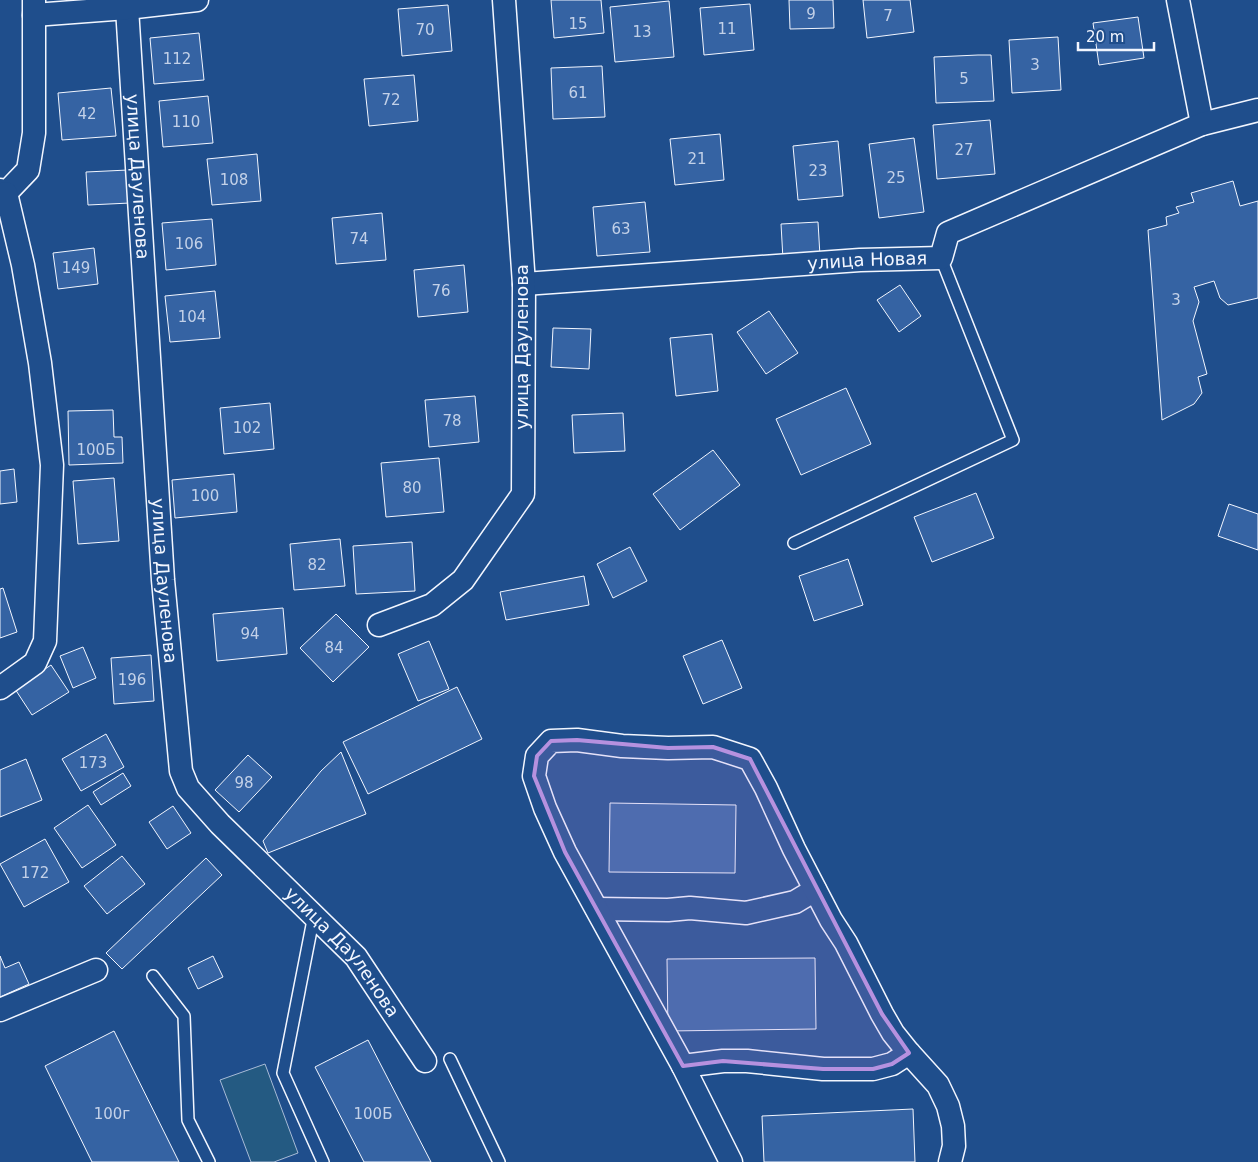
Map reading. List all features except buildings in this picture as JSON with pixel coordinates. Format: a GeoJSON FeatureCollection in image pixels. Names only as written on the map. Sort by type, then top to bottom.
{"type":"FeatureCollection","features":[{"type":"Feature","properties":{"kind":"street"},"geometry":{"type":"LineString","coordinates":[[0,688],[35,663],[45,640],[52,465],[40,363],[23,264],[3,192],[28,170],[34,133],[34,7],[127,8],[197,0]]}},
{"type":"Feature","properties":{"kind":"street","name":"улица Дауленова"},"geometry":{"type":"LineString","coordinates":[[378,625],[432,605],[463,580],[522,494],[524,284],[504,0]]}},
{"type":"Feature","properties":{"kind":"street"},"geometry":{"type":"LineString","coordinates":[[1178,0],[1202,124]]}},
{"type":"Feature","properties":{"kind":"street","name":"улица Дауленова"},"geometry":{"type":"LineString","coordinates":[[127,8],[163,580],[181,771],[188,788],[220,824],[356,956],[425,1061]]}},
{"type":"Feature","properties":{"kind":"street","name":"улица Новая"},"geometry":{"type":"LineString","coordinates":[[524,284],[860,260],[941,258],[948,233],[1202,124],[1258,110]]}},
{"type":"Feature","properties":{"kind":"street"},"geometry":{"type":"LineString","coordinates":[[731,1162],[683,1066],[565,852],[545,808],[534,776],[537,756],[550,742],[577,740],[622,746],[712,747],[750,758],[815,890],[846,943],[882,1014],[893,1033],[938,1085],[948,1106],[953,1126],[954,1146],[950,1162]]}},
{"type":"Feature","properties":{"kind":"street"},"geometry":{"type":"LineString","coordinates":[[597,909],[668,910],[690,908],[746,913],[795,902],[815,890]]}},
{"type":"Feature","properties":{"kind":"street"},"geometry":{"type":"LineString","coordinates":[[0,1010],[96,970]]}},
{"type":"Feature","properties":{"kind":"street"},"geometry":{"type":"LineString","coordinates":[[683,1066],[722,1061],[746,1061],[824,1069],[873,1068],[892,1064],[909,1053]]}},
{"type":"Feature","properties":{"kind":"lane"},"geometry":{"type":"LineString","coordinates":[[794,543],[1013,440],[941,258]]}},
{"type":"Feature","properties":{"kind":"lane"},"geometry":{"type":"LineString","coordinates":[[314,915],[283,1073],[323,1162]]}},
{"type":"Feature","properties":{"kind":"lane"},"geometry":{"type":"LineString","coordinates":[[153,976],[184,1016],[188,1120],[209,1162]]}},
{"type":"Feature","properties":{"kind":"lane"},"geometry":{"type":"LineString","coordinates":[[450,1059],[498,1162]]}},
{"type":"Feature","properties":{"kind":"highlighted area"},"geometry":{"type":"Polygon","coordinates":[[[577,740],[668,748],[713,747],[750,759],[882,1014],[909,1053],[892,1064],[873,1069],[823,1069],[723,1061],[683,1066],[565,852],[534,776],[537,756],[551,741],[577,740]]]}},
{"type":"Feature","properties":{"kind":"shaded area"},"geometry":{"type":"Polygon","coordinates":[[[265,1064],[298,1153],[274,1162],[251,1162],[220,1080],[265,1064]]]}}]}
